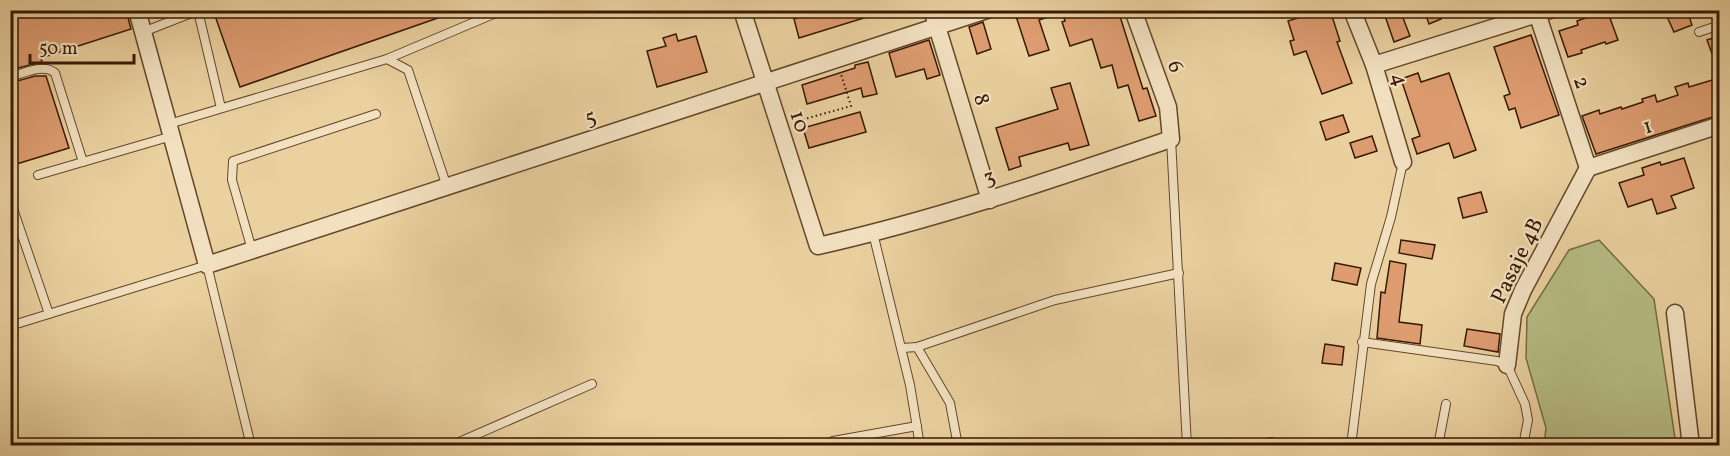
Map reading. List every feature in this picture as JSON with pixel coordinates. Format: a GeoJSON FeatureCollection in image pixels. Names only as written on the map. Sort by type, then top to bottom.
{"type":"FeatureCollection","features":[{"type":"Feature","properties":{"kind":"street"},"geometry":{"type":"LineString","coordinates":[[137,10],[207,265]]}},
{"type":"Feature","properties":{"kind":"street","name":"10"},"geometry":{"type":"LineString","coordinates":[[742,10],[818,246]]}},
{"type":"Feature","properties":{"kind":"street","name":"5"},"geometry":{"type":"LineString","coordinates":[[207,265],[836,60],[934,19],[987,10]]}},
{"type":"Feature","properties":{"kind":"street","name":"6"},"geometry":{"type":"LineString","coordinates":[[1132,10],[1168,107],[1171,139]]}},
{"type":"Feature","properties":{"kind":"street","name":"4"},"geometry":{"type":"LineString","coordinates":[[1352,10],[1374,65],[1403,162]]}},
{"type":"Feature","properties":{"kind":"street"},"geometry":{"type":"LineString","coordinates":[[1374,65],[1541,12]]}},
{"type":"Feature","properties":{"kind":"street","name":"2"},"geometry":{"type":"LineString","coordinates":[[1541,12],[1588,168]]}},
{"type":"Feature","properties":{"kind":"street","name":"8"},"geometry":{"type":"LineString","coordinates":[[934,19],[990,200]]}},
{"type":"Feature","properties":{"kind":"street","name":"1"},"geometry":{"type":"LineString","coordinates":[[1588,168],[1719,125]]}},
{"type":"Feature","properties":{"kind":"street","name":"3"},"geometry":{"type":"LineString","coordinates":[[818,246],[990,200],[1171,139]]}},
{"type":"Feature","properties":{"kind":"street","name":"Pasaje 4B"},"geometry":{"type":"LineString","coordinates":[[1507,364],[1513,314],[1523,290],[1588,168]]}},
{"type":"Feature","properties":{"kind":"street"},"geometry":{"type":"LineString","coordinates":[[1676,313],[1691,446]]}},
{"type":"Feature","properties":{"kind":"lane"},"geometry":{"type":"LineString","coordinates":[[38,175],[83,162],[171,130],[221,108],[387,59],[503,10]]}},
{"type":"Feature","properties":{"kind":"lane"},"geometry":{"type":"LineString","coordinates":[[143,32],[198,11],[221,108]]}},
{"type":"Feature","properties":{"kind":"lane"},"geometry":{"type":"LineString","coordinates":[[1699,32],[1719,25]]}},
{"type":"Feature","properties":{"kind":"lane"},"geometry":{"type":"LineString","coordinates":[[387,59],[408,70],[447,187]]}},
{"type":"Feature","properties":{"kind":"lane"},"geometry":{"type":"LineString","coordinates":[[10,77],[41,69],[51,69],[56,73],[83,162]]}},
{"type":"Feature","properties":{"kind":"lane"},"geometry":{"type":"LineString","coordinates":[[252,250],[232,180],[233,161],[376,114]]}},
{"type":"Feature","properties":{"kind":"lane"},"geometry":{"type":"LineString","coordinates":[[1171,139],[1187,446]]}},
{"type":"Feature","properties":{"kind":"lane"},"geometry":{"type":"LineString","coordinates":[[1348,446],[1352,438],[1362,342],[1371,284],[1391,217],[1403,162]]}},
{"type":"Feature","properties":{"kind":"lane"},"geometry":{"type":"LineString","coordinates":[[10,200],[49,314]]}},
{"type":"Feature","properties":{"kind":"lane"},"geometry":{"type":"LineString","coordinates":[[873,233],[902,348],[920,446]]}},
{"type":"Feature","properties":{"kind":"lane"},"geometry":{"type":"LineString","coordinates":[[10,326],[207,265],[251,446]]}},
{"type":"Feature","properties":{"kind":"lane"},"geometry":{"type":"LineString","coordinates":[[902,348],[916,347],[1055,300],[1179,273]]}},
{"type":"Feature","properties":{"kind":"lane"},"geometry":{"type":"LineString","coordinates":[[1362,342],[1507,364],[1525,404],[1528,420],[1523,446]]}},
{"type":"Feature","properties":{"kind":"lane"},"geometry":{"type":"LineString","coordinates":[[916,347],[950,403],[958,446]]}},
{"type":"Feature","properties":{"kind":"lane"},"geometry":{"type":"LineString","coordinates":[[450,446],[592,384]]}},
{"type":"Feature","properties":{"kind":"lane"},"geometry":{"type":"LineString","coordinates":[[1437,446],[1446,404]]}},
{"type":"Feature","properties":{"kind":"lane"},"geometry":{"type":"LineString","coordinates":[[825,446],[833,441],[917,426]]}},
{"type":"Feature","properties":{"kind":"lane"},"geometry":{"type":"LineString","coordinates":[[1270,442],[1288,446]]}},
{"type":"Feature","properties":{"kind":"path"},"geometry":{"type":"LineString","coordinates":[[779,127],[851,106],[836,60]]}},
{"type":"Feature","properties":{"kind":"green space"},"geometry":{"type":"Polygon","coordinates":[[[1599,240],[1654,299],[1676,445],[1544,445],[1546,428],[1526,358],[1527,317],[1569,250],[1599,240]]]}},
{"type":"Feature","properties":{"kind":"building"},"geometry":{"type":"Polygon","coordinates":[[[27,10],[126,10],[131,29],[41,58],[42,62],[10,70],[10,16],[27,10]]]}},
{"type":"Feature","properties":{"kind":"building"},"geometry":{"type":"Polygon","coordinates":[[[213,10],[454,10],[455,12],[240,87],[213,10]]]}},
{"type":"Feature","properties":{"kind":"building"},"geometry":{"type":"Polygon","coordinates":[[[822,10],[879,10],[880,13],[799,38],[794,19],[822,10]]]}},
{"type":"Feature","properties":{"kind":"building"},"geometry":{"type":"Polygon","coordinates":[[[1014,10],[1060,10],[1060,13],[1039,20],[1049,50],[1029,56],[1014,10]]]}},
{"type":"Feature","properties":{"kind":"building"},"geometry":{"type":"Polygon","coordinates":[[[1062,10],[1118,10],[1143,89],[1147,88],[1156,116],[1139,121],[1128,85],[1118,88],[1112,65],[1101,68],[1092,39],[1070,46],[1062,22],[1065,21],[1062,10]]]}},
{"type":"Feature","properties":{"kind":"building"},"geometry":{"type":"Polygon","coordinates":[[[1322,10],[1330,10],[1340,41],[1337,42],[1352,83],[1322,94],[1306,51],[1294,55],[1290,41],[1294,40],[1288,21],[1322,10]]]}},
{"type":"Feature","properties":{"kind":"building"},"geometry":{"type":"Polygon","coordinates":[[[1383,10],[1400,10],[1410,36],[1394,42],[1383,10]]]}},
{"type":"Feature","properties":{"kind":"building"},"geometry":{"type":"Polygon","coordinates":[[[1424,10],[1438,10],[1441,19],[1429,24],[1424,10]]]}},
{"type":"Feature","properties":{"kind":"building"},"geometry":{"type":"Polygon","coordinates":[[[1607,10],[1618,40],[1581,50],[1582,53],[1568,57],[1559,31],[1578,25],[1577,21],[1607,10]]]}},
{"type":"Feature","properties":{"kind":"building"},"geometry":{"type":"Polygon","coordinates":[[[1664,10],[1687,10],[1692,25],[1674,32],[1664,10]]]}},
{"type":"Feature","properties":{"kind":"building"},"geometry":{"type":"Polygon","coordinates":[[[983,22],[991,49],[977,54],[969,27],[983,22]]]}},
{"type":"Feature","properties":{"kind":"building"},"geometry":{"type":"Polygon","coordinates":[[[676,34],[678,41],[696,36],[707,72],[657,87],[647,51],[666,46],[663,38],[676,34]]]}},
{"type":"Feature","properties":{"kind":"building"},"geometry":{"type":"Polygon","coordinates":[[[1531,35],[1559,115],[1521,128],[1515,108],[1509,110],[1504,96],[1510,94],[1494,47],[1531,35]]]}},
{"type":"Feature","properties":{"kind":"building"},"geometry":{"type":"Polygon","coordinates":[[[1719,36],[1719,70],[1718,70],[1707,40],[1719,36]]]}},
{"type":"Feature","properties":{"kind":"building"},"geometry":{"type":"Polygon","coordinates":[[[929,40],[940,75],[927,79],[924,69],[896,77],[889,53],[929,40]]]}},
{"type":"Feature","properties":{"kind":"building"},"geometry":{"type":"Polygon","coordinates":[[[868,62],[877,94],[863,97],[861,88],[807,104],[802,85],[868,62]]]}},
{"type":"Feature","properties":{"kind":"building"},"geometry":{"type":"Polygon","coordinates":[[[1418,73],[1421,82],[1449,73],[1476,150],[1454,158],[1449,143],[1417,154],[1412,139],[1420,136],[1401,79],[1418,73]]]}},
{"type":"Feature","properties":{"kind":"building"},"geometry":{"type":"Polygon","coordinates":[[[35,76],[46,76],[69,148],[10,166],[10,83],[35,76]]]}},
{"type":"Feature","properties":{"kind":"building"},"geometry":{"type":"Polygon","coordinates":[[[1719,78],[1719,115],[1596,154],[1582,116],[1599,110],[1600,114],[1621,107],[1622,109],[1655,95],[1657,102],[1678,95],[1675,87],[1688,83],[1689,87],[1719,78]]]}},
{"type":"Feature","properties":{"kind":"building"},"geometry":{"type":"Polygon","coordinates":[[[1070,83],[1089,145],[1070,150],[1068,143],[1019,157],[1021,166],[1009,170],[996,128],[1058,109],[1051,88],[1070,83]]]}},
{"type":"Feature","properties":{"kind":"building"},"geometry":{"type":"Polygon","coordinates":[[[860,112],[866,132],[809,148],[803,128],[860,112]]]}},
{"type":"Feature","properties":{"kind":"building"},"geometry":{"type":"Polygon","coordinates":[[[1343,115],[1349,132],[1326,140],[1320,122],[1343,115]]]}},
{"type":"Feature","properties":{"kind":"building"},"geometry":{"type":"Polygon","coordinates":[[[1372,136],[1377,151],[1355,158],[1350,143],[1372,136]]]}},
{"type":"Feature","properties":{"kind":"building"},"geometry":{"type":"Polygon","coordinates":[[[1684,158],[1694,188],[1671,196],[1676,208],[1657,214],[1652,199],[1628,207],[1619,183],[1644,175],[1642,168],[1684,158]]]}},
{"type":"Feature","properties":{"kind":"building"},"geometry":{"type":"Polygon","coordinates":[[[1481,192],[1487,212],[1463,218],[1458,198],[1481,192]]]}},
{"type":"Feature","properties":{"kind":"building"},"geometry":{"type":"Polygon","coordinates":[[[1401,240],[1435,245],[1432,259],[1399,253],[1401,240]]]}},
{"type":"Feature","properties":{"kind":"building"},"geometry":{"type":"Polygon","coordinates":[[[1390,261],[1406,264],[1399,322],[1422,325],[1420,344],[1377,338],[1381,292],[1385,293],[1390,261]]]}},
{"type":"Feature","properties":{"kind":"building"},"geometry":{"type":"Polygon","coordinates":[[[1335,263],[1361,268],[1357,285],[1332,280],[1335,263]]]}},
{"type":"Feature","properties":{"kind":"building"},"geometry":{"type":"Polygon","coordinates":[[[1467,329],[1500,334],[1498,352],[1464,346],[1467,329]]]}},
{"type":"Feature","properties":{"kind":"building"},"geometry":{"type":"Polygon","coordinates":[[[1325,344],[1344,347],[1342,365],[1322,363],[1325,344]]]}}]}
